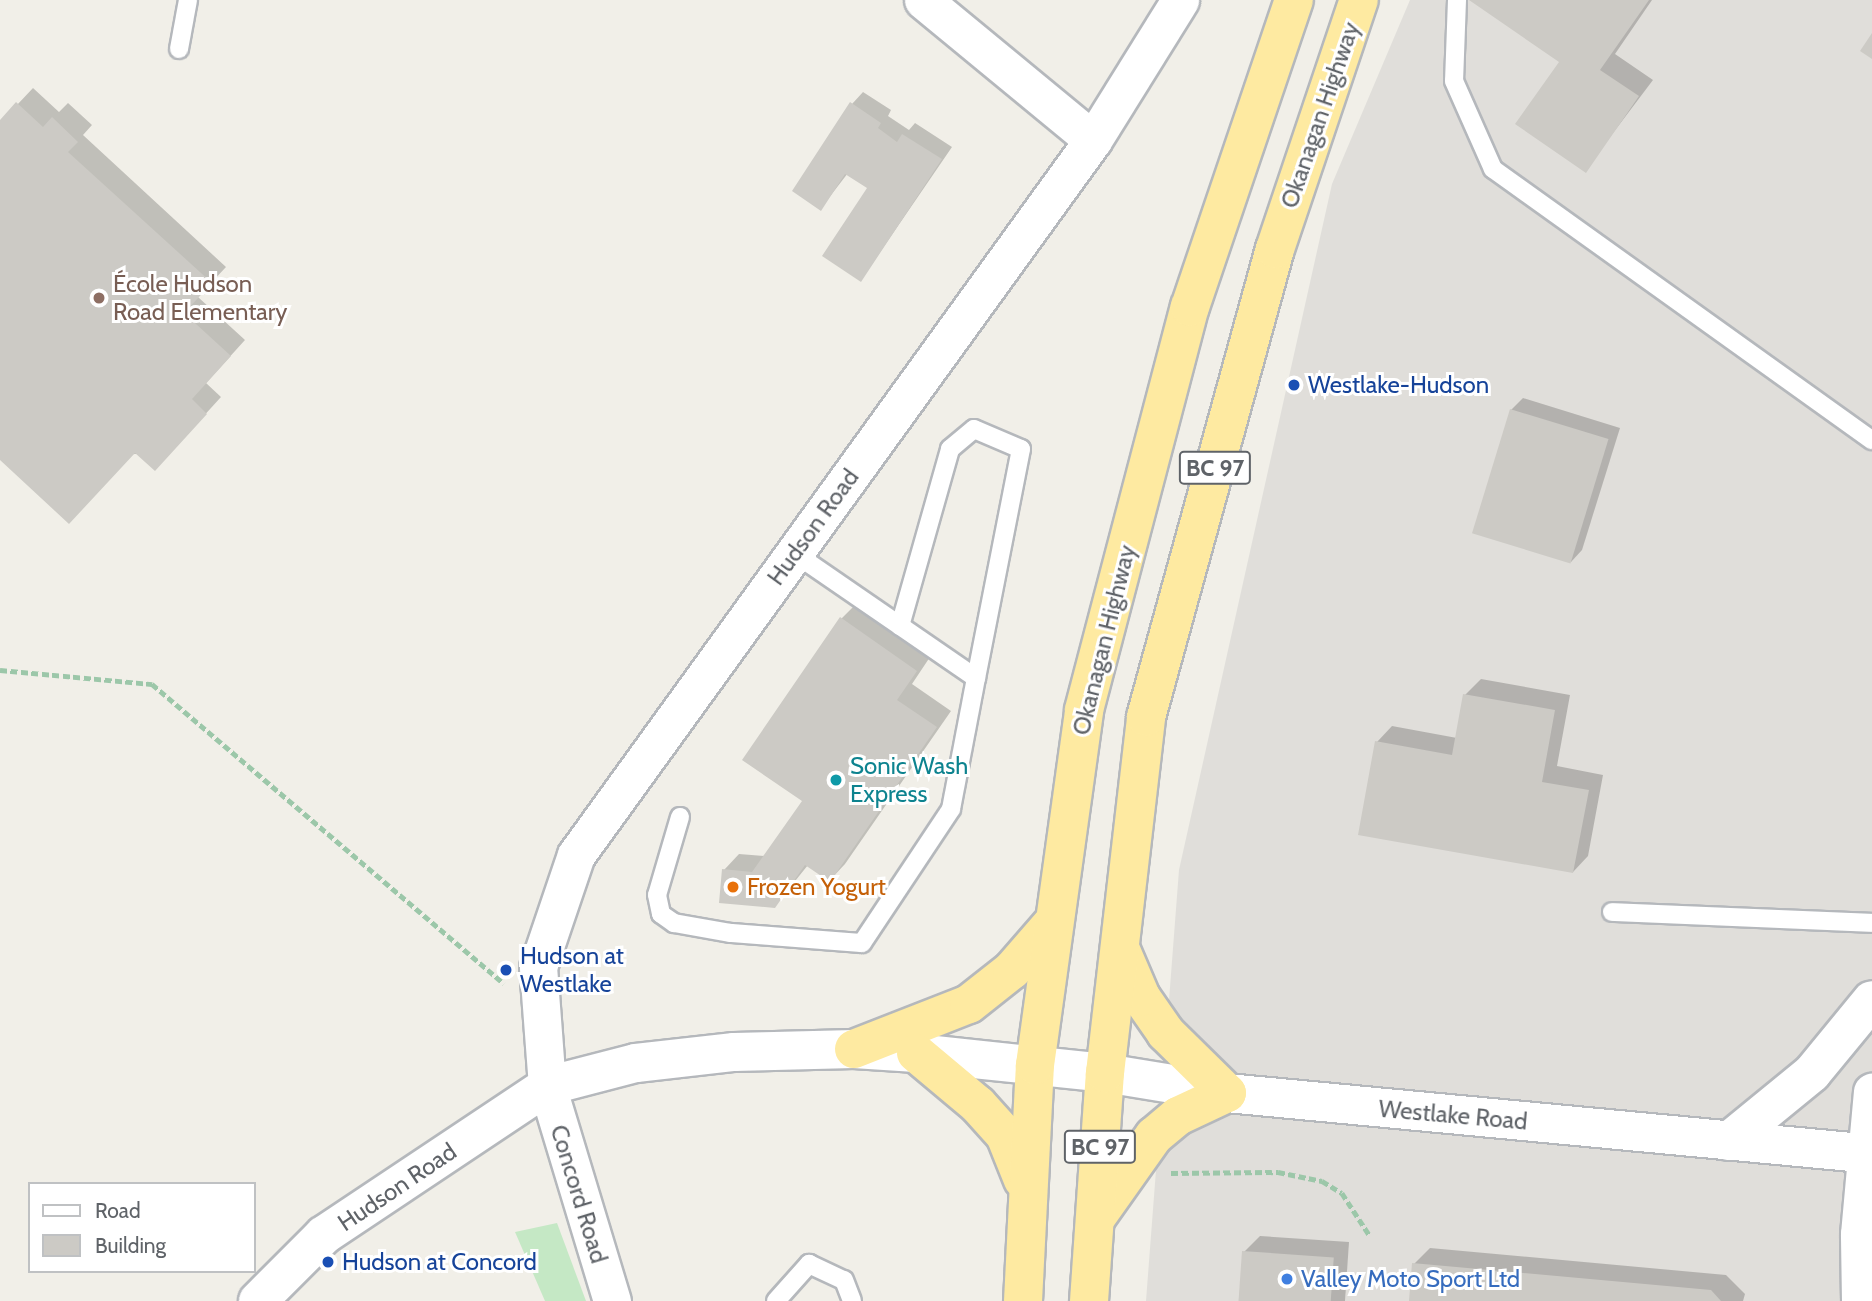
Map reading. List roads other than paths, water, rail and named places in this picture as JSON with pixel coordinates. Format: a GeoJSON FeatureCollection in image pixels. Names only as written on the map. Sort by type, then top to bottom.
{"type":"FeatureCollection","features":[{"type":"Feature","properties":{"kind":"highway","name":"Okanagan Highway"},"geometry":{"type":"LineString","coordinates":[[1023,1301],[1026,1186],[1035,1065],[1051,925],[1084,710],[1189,307],[1294,0]]}},
{"type":"Feature","properties":{"kind":"highway","name":"Okanagan Highway"},"geometry":{"type":"LineString","coordinates":[[1089,1301],[1105,1073],[1146,718],[1275,249],[1359,0]]}},
{"type":"Feature","properties":{"kind":"highway"},"geometry":{"type":"LineString","coordinates":[[853,1049],[969,1004],[1012,970],[1051,925]]}},
{"type":"Feature","properties":{"kind":"highway"},"geometry":{"type":"LineString","coordinates":[[1095,1220],[1152,1138],[1178,1116],[1227,1093],[1166,1033],[1141,997],[1120,947]]}},
{"type":"Feature","properties":{"kind":"highway"},"geometry":{"type":"LineString","coordinates":[[916,1053],[978,1105],[1005,1135],[1026,1186]]}},
{"type":"Feature","properties":{"kind":"main road"},"geometry":{"type":"LineString","coordinates":[[1729,1141],[1812,1073],[1872,1000]]}},
{"type":"Feature","properties":{"kind":"main road","name":"Hudson Road"},"geometry":{"type":"LineString","coordinates":[[258,1301],[324,1235],[547,1086],[636,1063],[734,1052],[853,1049],[1035,1065]]}},
{"type":"Feature","properties":{"kind":"main road","name":"Westlake Road"},"geometry":{"type":"LineString","coordinates":[[1035,1065],[1105,1073],[1227,1093],[1870,1154]]}},
{"type":"Feature","properties":{"kind":"street"},"geometry":{"type":"LineString","coordinates":[[923,0],[1093,140]]}},
{"type":"Feature","properties":{"kind":"street","name":"Hudson Road"},"geometry":{"type":"LineString","coordinates":[[547,1086],[538,967],[576,855],[1093,140],[1180,0]]}},
{"type":"Feature","properties":{"kind":"street","name":"Concord Road"},"geometry":{"type":"LineString","coordinates":[[547,1086],[611,1301]]}},
{"type":"Feature","properties":{"kind":"street"},"geometry":{"type":"LineString","coordinates":[[1860,1301],[1859,1234],[1870,1154],[1872,1092]]}},
{"type":"Feature","properties":{"kind":"lane"},"geometry":{"type":"LineString","coordinates":[[179,49],[188,0]]}},
{"type":"Feature","properties":{"kind":"lane"},"geometry":{"type":"LineString","coordinates":[[1457,0],[1454,80],[1493,169],[1872,440]]}},
{"type":"Feature","properties":{"kind":"lane"},"geometry":{"type":"LineString","coordinates":[[680,817],[657,895],[661,914],[674,923],[731,933],[862,943],[951,809],[1021,449],[974,429],[950,449],[900,626]]}},
{"type":"Feature","properties":{"kind":"lane"},"geometry":{"type":"LineString","coordinates":[[794,553],[976,678]]}},
{"type":"Feature","properties":{"kind":"lane"},"geometry":{"type":"LineString","coordinates":[[1612,912],[1872,923]]}},
{"type":"Feature","properties":{"kind":"lane"},"geometry":{"type":"LineString","coordinates":[[776,1301],[809,1264],[844,1280],[852,1301]]}},
{"type":"Feature","properties":{"kind":"place","name":"École Hudson Road Elementary"},"geometry":{"type":"Point","coordinates":[99,298]}},
{"type":"Feature","properties":{"kind":"place","name":"Westlake-Hudson"},"geometry":{"type":"Point","coordinates":[1294,385]}},
{"type":"Feature","properties":{"kind":"place","name":"Sonic Wash Express"},"geometry":{"type":"Point","coordinates":[836,780]}},
{"type":"Feature","properties":{"kind":"place","name":"Frozen Yogurt"},"geometry":{"type":"Point","coordinates":[733,887]}},
{"type":"Feature","properties":{"kind":"place","name":"Hudson at Westlake"},"geometry":{"type":"Point","coordinates":[506,970]}},
{"type":"Feature","properties":{"kind":"place","name":"Hudson at Concord"},"geometry":{"type":"Point","coordinates":[328,1262]}},
{"type":"Feature","properties":{"kind":"place","name":"Valley Moto Sport Ltd"},"geometry":{"type":"Point","coordinates":[1287,1279]}}]}
